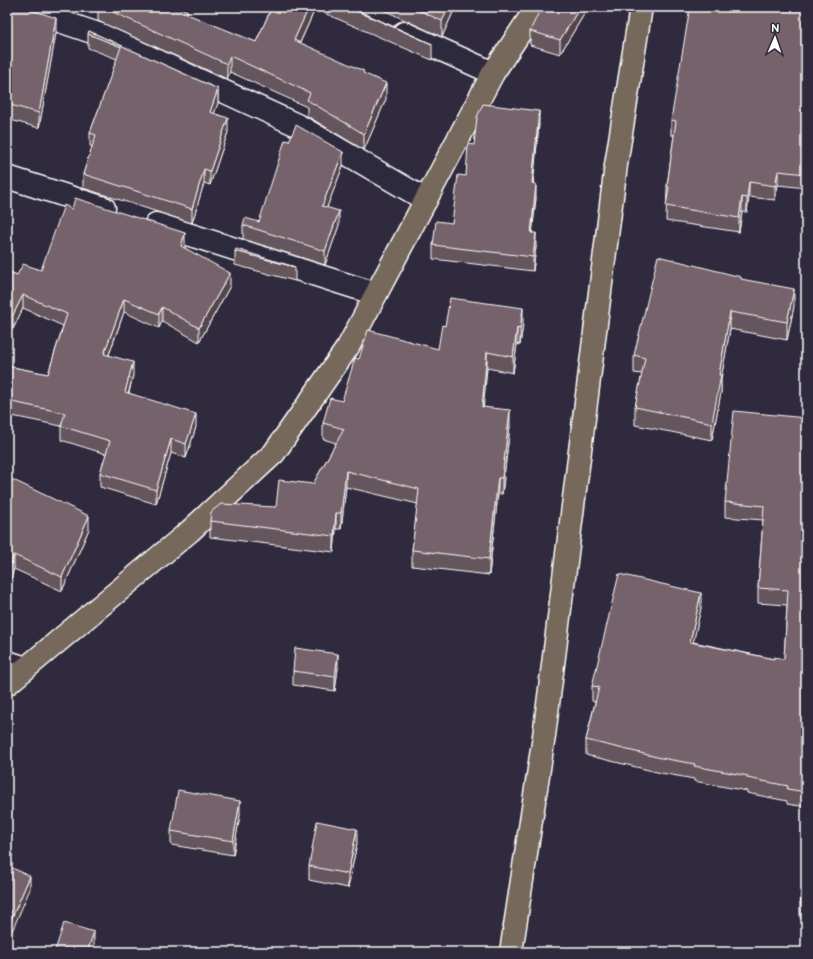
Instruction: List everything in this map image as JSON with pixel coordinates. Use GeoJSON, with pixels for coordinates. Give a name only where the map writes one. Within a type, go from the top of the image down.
{"type":"FeatureCollection","features":[{"type":"Feature","properties":{"kind":"main road"},"geometry":{"type":"LineString","coordinates":[[7,684],[17,665],[190,531],[274,453],[348,347],[493,73],[537,7]]}},
{"type":"Feature","properties":{"kind":"main road"},"geometry":{"type":"LineString","coordinates":[[511,952],[544,736],[616,165],[641,7]]}},
{"type":"Feature","properties":{"kind":"street"},"geometry":{"type":"LineString","coordinates":[[18,7],[102,35],[299,126],[426,200]]}},
{"type":"Feature","properties":{"kind":"street"},"geometry":{"type":"LineString","coordinates":[[388,26],[493,73]]}},
{"type":"Feature","properties":{"kind":"street"},"geometry":{"type":"LineString","coordinates":[[7,177],[376,294]]}},
{"type":"Feature","properties":{"kind":"building"},"geometry":{"type":"Polygon","coordinates":[[[7,7],[23,7],[56,18],[39,113],[7,104],[7,7]]]}},
{"type":"Feature","properties":{"kind":"building"},"geometry":{"type":"Polygon","coordinates":[[[102,7],[178,7],[188,11],[187,14],[256,42],[272,7],[309,7],[294,40],[364,71],[363,73],[386,83],[364,134],[307,100],[310,93],[230,56],[227,64],[102,7]]]}},
{"type":"Feature","properties":{"kind":"building"},"geometry":{"type":"Polygon","coordinates":[[[347,7],[350,7],[432,44],[347,7]]]}},
{"type":"Feature","properties":{"kind":"building"},"geometry":{"type":"Polygon","coordinates":[[[412,7],[449,7],[442,21],[412,7]]]}},
{"type":"Feature","properties":{"kind":"building"},"geometry":{"type":"Polygon","coordinates":[[[543,7],[580,7],[560,40],[530,31],[543,7]]]}},
{"type":"Feature","properties":{"kind":"building"},"geometry":{"type":"Polygon","coordinates":[[[690,7],[806,7],[806,174],[778,171],[775,186],[749,182],[747,198],[742,197],[739,218],[666,206],[669,187],[667,186],[676,121],[671,120],[690,7]]]}},
{"type":"Feature","properties":{"kind":"building"},"geometry":{"type":"Polygon","coordinates":[[[89,31],[218,89],[210,112],[228,118],[210,171],[204,169],[192,209],[83,174],[96,135],[90,133],[121,47],[88,34],[89,31]]]}},
{"type":"Feature","properties":{"kind":"building"},"geometry":{"type":"Polygon","coordinates":[[[483,104],[539,111],[532,183],[536,184],[531,233],[536,233],[533,257],[433,245],[436,221],[452,223],[458,175],[466,176],[468,144],[474,145],[477,117],[483,104]]]}},
{"type":"Feature","properties":{"kind":"building"},"geometry":{"type":"Polygon","coordinates":[[[296,125],[343,152],[322,206],[339,211],[325,251],[243,225],[245,218],[259,222],[285,140],[289,141],[296,125]]]}},
{"type":"Feature","properties":{"kind":"building"},"geometry":{"type":"Polygon","coordinates":[[[75,198],[185,233],[181,246],[230,273],[199,328],[162,307],[159,314],[124,299],[104,354],[133,362],[125,392],[196,414],[186,444],[171,439],[156,490],[100,473],[110,441],[61,426],[65,413],[7,401],[7,366],[48,374],[67,314],[23,295],[13,315],[7,313],[7,271],[17,275],[23,264],[41,270],[64,205],[72,209],[75,198]]]}},
{"type":"Feature","properties":{"kind":"building"},"geometry":{"type":"Polygon","coordinates":[[[236,249],[295,267],[235,251],[236,249]]]}},
{"type":"Feature","properties":{"kind":"building"},"geometry":{"type":"Polygon","coordinates":[[[658,256],[741,277],[741,279],[794,289],[787,322],[730,312],[719,375],[721,375],[712,423],[635,407],[645,358],[634,355],[658,256]]]}},
{"type":"Feature","properties":{"kind":"building"},"geometry":{"type":"Polygon","coordinates":[[[450,298],[523,308],[520,329],[517,328],[513,357],[487,352],[482,407],[510,410],[502,478],[498,478],[489,559],[412,550],[419,489],[346,471],[341,513],[336,513],[334,536],[210,521],[211,512],[221,504],[276,507],[279,480],[313,484],[344,429],[323,423],[330,398],[342,401],[355,358],[359,359],[368,330],[438,349],[442,325],[445,326],[450,298]]]}},
{"type":"Feature","properties":{"kind":"building"},"geometry":{"type":"Polygon","coordinates":[[[734,411],[806,418],[806,792],[787,789],[788,786],[747,778],[748,776],[694,766],[695,764],[661,758],[586,740],[599,687],[592,686],[619,574],[701,593],[690,642],[774,659],[774,657],[784,659],[788,590],[758,588],[764,506],[725,502],[734,411]]]}},
{"type":"Feature","properties":{"kind":"building"},"geometry":{"type":"Polygon","coordinates":[[[7,477],[89,516],[62,577],[14,555],[7,576],[7,529],[12,519],[7,517],[7,477]]]}},
{"type":"Feature","properties":{"kind":"building"},"geometry":{"type":"Polygon","coordinates":[[[295,648],[338,654],[335,677],[293,671],[295,648]]]}},
{"type":"Feature","properties":{"kind":"building"},"geometry":{"type":"Polygon","coordinates":[[[178,790],[240,801],[233,841],[171,831],[178,790]]]}},
{"type":"Feature","properties":{"kind":"building"},"geometry":{"type":"Polygon","coordinates":[[[317,821],[357,829],[348,874],[309,866],[317,821]]]}},
{"type":"Feature","properties":{"kind":"building"},"geometry":{"type":"Polygon","coordinates":[[[10,867],[30,876],[7,929],[7,874],[10,867]]]}},
{"type":"Feature","properties":{"kind":"building"},"geometry":{"type":"Polygon","coordinates":[[[806,871],[806,906],[800,904],[806,871]]]}},
{"type":"Feature","properties":{"kind":"building"},"geometry":{"type":"Polygon","coordinates":[[[64,923],[94,932],[87,952],[55,951],[64,923]]]}},
{"type":"Feature","properties":{"kind":"building"},"geometry":{"type":"Polygon","coordinates":[[[147,949],[161,952],[147,952],[147,949]]]}}]}
